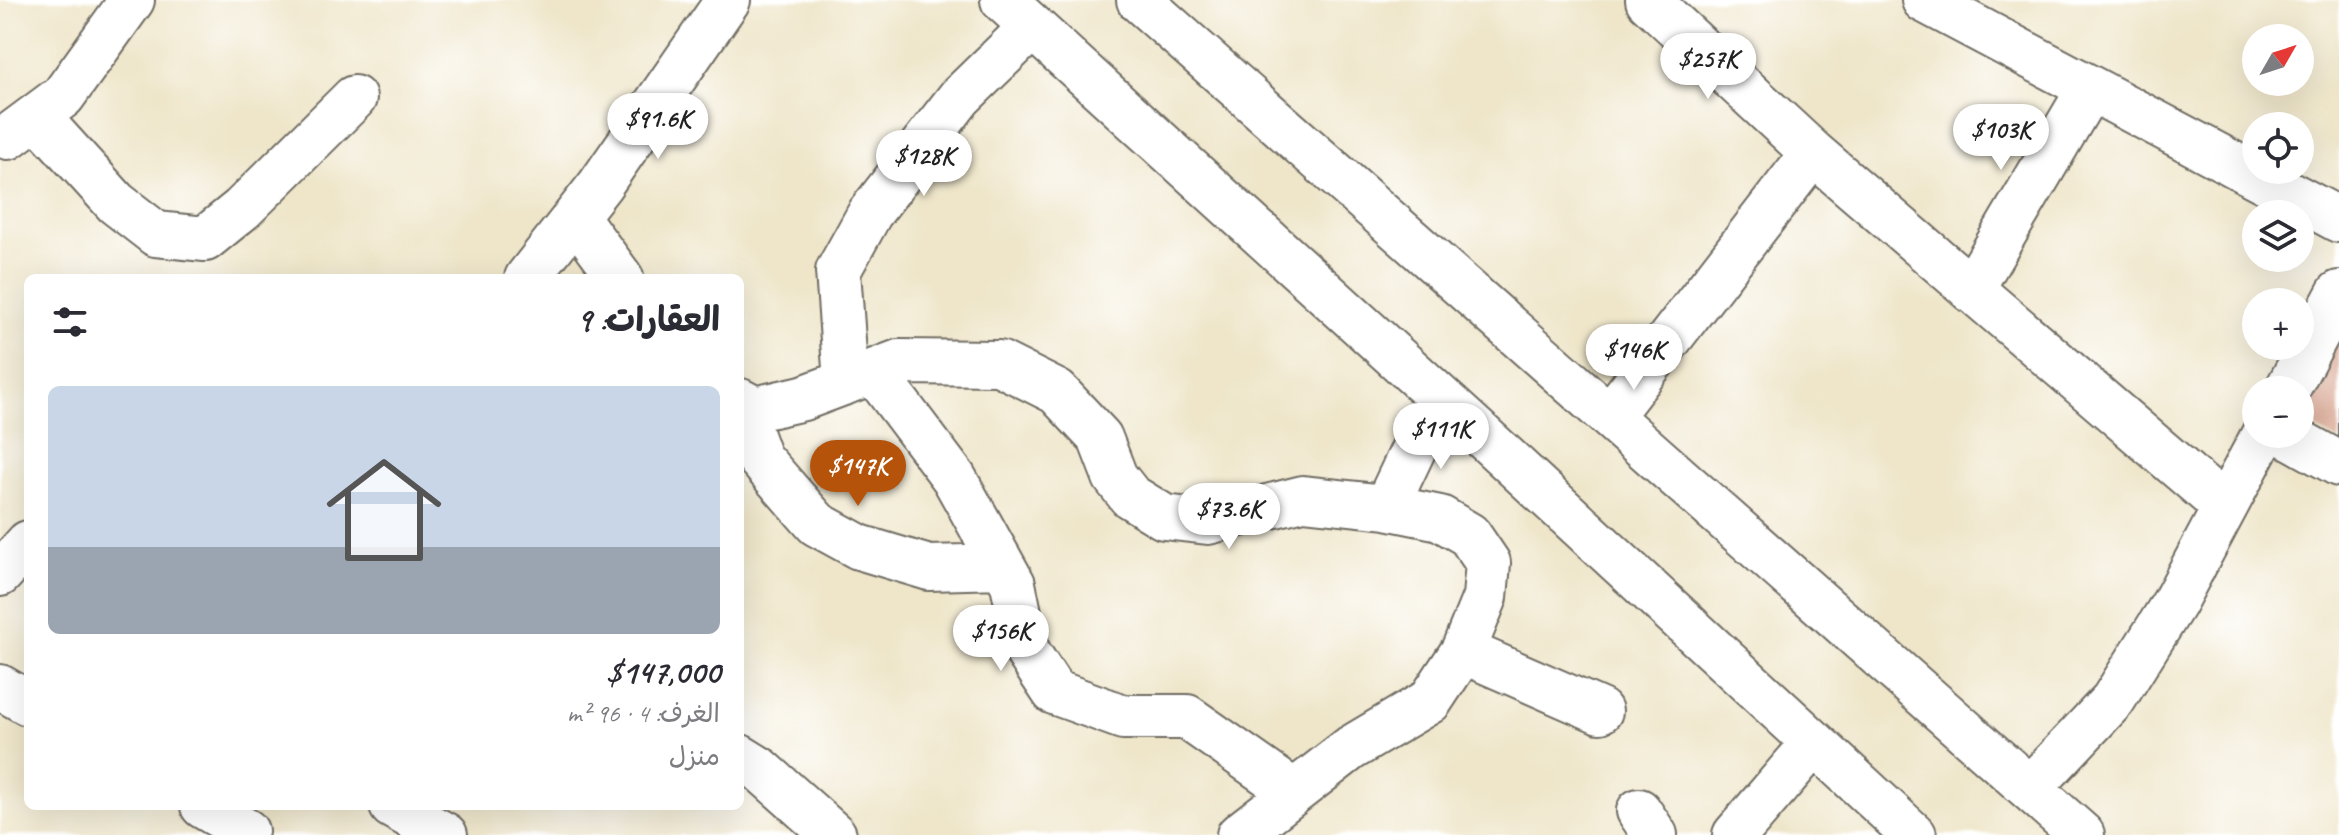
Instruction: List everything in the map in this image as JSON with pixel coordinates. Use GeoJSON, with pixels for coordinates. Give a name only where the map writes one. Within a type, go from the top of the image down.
{"type":"FeatureCollection","features":[{"type":"Feature","properties":{"kind":"street"},"geometry":{"type":"LineString","coordinates":[[132,0],[63,96],[11,135],[116,203],[156,234],[205,239],[242,209],[354,98]]}},
{"type":"Feature","properties":{"kind":"street"},"geometry":{"type":"LineString","coordinates":[[530,274],[576,217],[728,0]]}},
{"type":"Feature","properties":{"kind":"street"},"geometry":{"type":"LineString","coordinates":[[1648,0],[1695,17],[1813,153],[2225,507]]}},
{"type":"Feature","properties":{"kind":"street"},"geometry":{"type":"LineString","coordinates":[[1947,6],[2090,88],[2339,220]]}},
{"type":"Feature","properties":{"kind":"street"},"geometry":{"type":"LineString","coordinates":[[1161,8],[1610,416],[2082,835]]}},
{"type":"Feature","properties":{"kind":"street"},"geometry":{"type":"LineString","coordinates":[[1294,792],[1187,717],[1123,717],[1054,692],[1027,651],[1013,584],[954,478],[860,377],[838,271],[870,213],[960,97],[1018,13],[1450,406],[1914,835]]}},
{"type":"Feature","properties":{"kind":"street"},"geometry":{"type":"LineString","coordinates":[[1971,290],[2090,88]]}},
{"type":"Feature","properties":{"kind":"street"},"geometry":{"type":"LineString","coordinates":[[1610,416],[1813,153]]}},
{"type":"Feature","properties":{"kind":"street"},"geometry":{"type":"LineString","coordinates":[[576,217],[618,274]]}},
{"type":"Feature","properties":{"kind":"street"},"geometry":{"type":"LineString","coordinates":[[2295,376],[2339,293]]}},
{"type":"Feature","properties":{"kind":"street"},"geometry":{"type":"LineString","coordinates":[[744,405],[755,409],[803,398],[899,362],[999,363],[1057,392],[1100,438],[1115,477],[1130,496],[1164,517],[1208,522],[1303,498],[1386,507],[1440,518],[1469,535],[1488,563],[1485,597],[1463,651],[1430,701],[1351,748],[1239,835]]}},
{"type":"Feature","properties":{"kind":"street"},"geometry":{"type":"LineString","coordinates":[[1386,507],[1415,446],[1450,406]]}},
{"type":"Feature","properties":{"kind":"street"},"geometry":{"type":"LineString","coordinates":[[744,415],[759,458],[817,524],[859,547],[929,568],[1003,566]]}},
{"type":"Feature","properties":{"kind":"street"},"geometry":{"type":"LineString","coordinates":[[2030,788],[2113,700],[2174,603],[2257,448]]}},
{"type":"Feature","properties":{"kind":"street"},"geometry":{"type":"LineString","coordinates":[[2310,448],[2339,464]]}},
{"type":"Feature","properties":{"kind":"street"},"geometry":{"type":"LineString","coordinates":[[0,574],[24,547]]}},
{"type":"Feature","properties":{"kind":"street"},"geometry":{"type":"LineString","coordinates":[[1463,651],[1600,711]]}},
{"type":"Feature","properties":{"kind":"street"},"geometry":{"type":"LineString","coordinates":[[0,687],[24,701]]}},
{"type":"Feature","properties":{"kind":"street"},"geometry":{"type":"LineString","coordinates":[[1735,835],[1814,743]]}},
{"type":"Feature","properties":{"kind":"street"},"geometry":{"type":"LineString","coordinates":[[744,759],[761,770],[834,835]]}},
{"type":"Feature","properties":{"kind":"street"},"geometry":{"type":"LineString","coordinates":[[213,810],[249,824]]}},
{"type":"Feature","properties":{"kind":"street"},"geometry":{"type":"LineString","coordinates":[[399,810],[445,835]]}},
{"type":"Feature","properties":{"kind":"building"},"geometry":{"type":"Polygon","coordinates":[[[2339,307],[2339,441],[2314,428],[2314,376],[2307,376],[2339,307]]]}}]}
